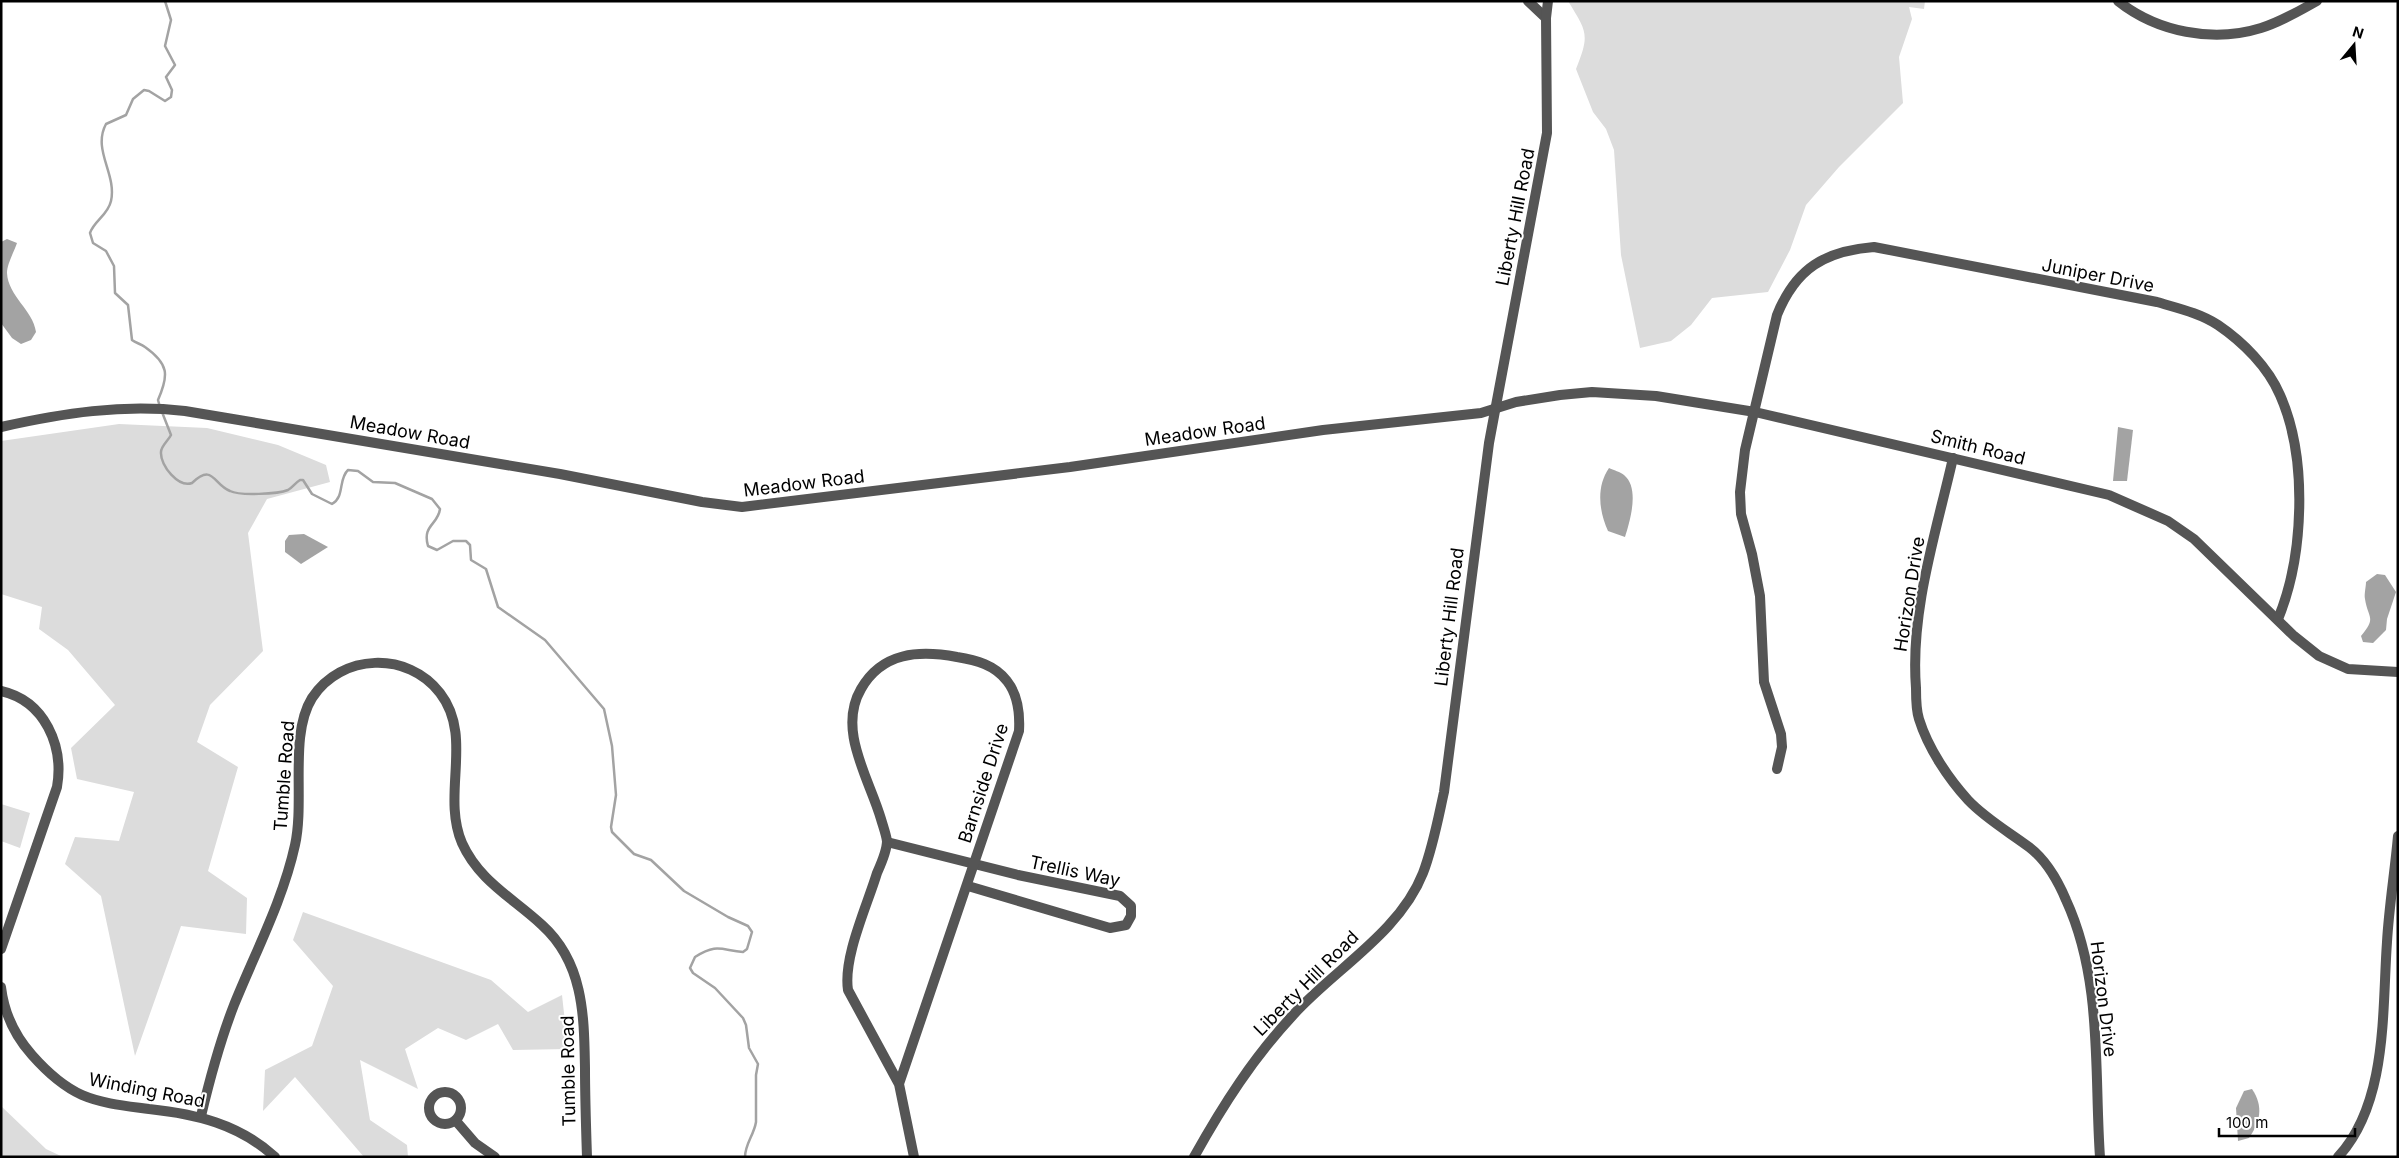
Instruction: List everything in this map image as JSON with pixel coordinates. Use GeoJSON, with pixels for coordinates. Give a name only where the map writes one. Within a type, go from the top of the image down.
{"type":"FeatureCollection","features":[{"type":"Feature","properties":{"kind":"street"},"geometry":{"type":"LineString","coordinates":[[1528,1],[1546,18]]}},
{"type":"Feature","properties":{"kind":"street","name":"Liberty Hill Road"},"geometry":{"type":"LineString","coordinates":[[1194,1157],[1223,1106],[1259,1053],[1295,1013],[1366,949],[1402,910],[1423,874],[1435,836],[1444,792],[1475,540],[1496,410],[1547,133],[1546,18],[1548,1]]}},
{"type":"Feature","properties":{"kind":"street"},"geometry":{"type":"LineString","coordinates":[[2118,1],[2137,14],[2168,27],[2198,34],[2229,34],[2261,28],[2292,16],[2317,1]]}},
{"type":"Feature","properties":{"kind":"street","name":"Juniper Drive"},"geometry":{"type":"LineString","coordinates":[[1777,770],[1782,747],[1780,734],[1764,682],[1760,596],[1752,554],[1741,514],[1742,471],[1777,315],[1785,295],[1798,278],[1814,264],[1833,254],[1853,249],[1874,247],[2157,302],[2188,311],[2216,324],[2242,343],[2263,367],[2280,394],[2291,424],[2300,519],[2291,581],[2278,619]]}},
{"type":"Feature","properties":{"kind":"street","name":"Smith Road"},"geometry":{"type":"LineString","coordinates":[[1496,410],[1516,402],[1592,392],[1656,396],[1755,412],[2109,495],[2168,521],[2194,539],[2310,650],[2328,662],[2348,668],[2398,672]]}},
{"type":"Feature","properties":{"kind":"street","name":"Meadow Road"},"geometry":{"type":"LineString","coordinates":[[1,427],[56,415],[122,408],[164,408],[560,474],[702,502],[742,507],[1061,468],[1323,430],[1481,414],[1496,410]]}},
{"type":"Feature","properties":{"kind":"street","name":"Horizon Drive"},"geometry":{"type":"LineString","coordinates":[[1953,458],[1927,574],[1917,633],[1914,667],[1919,718],[1950,779],[1969,801],[2005,831],[2030,848],[2050,870],[2075,921],[2089,981],[2095,1042],[2100,1157]]}},
{"type":"Feature","properties":{"kind":"street","name":"Barnside Drive"},"geometry":{"type":"LineString","coordinates":[[887,842],[854,741],[852,720],[856,699],[872,673],[889,660],[899,656],[930,653],[972,660],[992,667],[1007,681],[1017,700],[1020,721],[1017,742],[899,1084]]}},
{"type":"Feature","properties":{"kind":"street","name":"Tumble Road"},"geometry":{"type":"LineString","coordinates":[[201,1116],[225,1029],[291,861],[300,815],[300,732],[307,708],[321,687],[342,671],[361,664],[381,662],[394,664],[419,674],[430,681],[447,702],[456,727],[454,802],[457,828],[464,846],[485,878],[549,932],[562,949],[572,967],[584,1013],[587,1157]]}},
{"type":"Feature","properties":{"kind":"street"},"geometry":{"type":"LineString","coordinates":[[1,691],[29,704],[43,718],[55,741],[60,767],[57,787],[1,949]]}},
{"type":"Feature","properties":{"kind":"street"},"geometry":{"type":"LineString","coordinates":[[2343,1155],[2355,1136],[2374,1086],[2398,836]]}},
{"type":"Feature","properties":{"kind":"street"},"geometry":{"type":"LineString","coordinates":[[887,842],[850,957],[846,979],[852,1000],[899,1084],[914,1157]]}},
{"type":"Feature","properties":{"kind":"street","name":"Trellis Way"},"geometry":{"type":"LineString","coordinates":[[887,842],[1027,877],[1120,896],[1131,906],[1131,916],[1126,925],[1110,928],[968,886]]}},
{"type":"Feature","properties":{"kind":"street","name":"Winding Road"},"geometry":{"type":"LineString","coordinates":[[1,987],[6,1010],[21,1041],[40,1065],[68,1088],[100,1101],[201,1116],[234,1129],[275,1157]]}},
{"type":"Feature","properties":{"kind":"street"},"geometry":{"type":"LineString","coordinates":[[456,1120],[475,1143],[495,1157]]}},
{"type":"Feature","properties":{"kind":"shaded area"},"geometry":{"type":"Polygon","coordinates":[[[1568,1],[1925,1],[1924,9],[1909,7],[1912,19],[1899,57],[1903,103],[1839,167],[1806,205],[1790,250],[1768,292],[1712,298],[1691,325],[1671,341],[1640,348],[1621,255],[1614,150],[1606,129],[1593,112],[1576,69],[1585,40],[1583,27],[1568,1]]]}},
{"type":"Feature","properties":{"kind":"shaded area"},"geometry":{"type":"Polygon","coordinates":[[[7,239],[17,243],[8,266],[8,281],[34,324],[36,332],[31,340],[21,344],[12,338],[1,323],[1,242],[7,239]]]}},
{"type":"Feature","properties":{"kind":"shaded area"},"geometry":{"type":"Polygon","coordinates":[[[119,424],[207,428],[278,445],[326,465],[330,482],[267,499],[248,533],[263,651],[210,705],[197,742],[238,767],[208,871],[247,898],[246,934],[181,926],[135,1056],[101,896],[65,864],[75,837],[119,841],[134,792],[77,779],[71,748],[115,705],[68,650],[39,629],[42,607],[1,594],[1,441],[119,424]]]}},
{"type":"Feature","properties":{"kind":"shaded area"},"geometry":{"type":"Polygon","coordinates":[[[2118,427],[2133,430],[2127,481],[2113,481],[2118,427]]]}},
{"type":"Feature","properties":{"kind":"shaded area"},"geometry":{"type":"Polygon","coordinates":[[[1609,468],[1624,475],[1632,488],[1632,505],[1625,537],[1608,531],[1601,507],[1602,483],[1609,468]]]}},
{"type":"Feature","properties":{"kind":"shaded area"},"geometry":{"type":"Polygon","coordinates":[[[304,534],[328,547],[301,564],[285,552],[285,541],[289,535],[304,534]]]}},
{"type":"Feature","properties":{"kind":"shaded area"},"geometry":{"type":"Polygon","coordinates":[[[2377,574],[2385,575],[2396,592],[2387,619],[2386,630],[2373,643],[2363,642],[2361,636],[2370,621],[2365,597],[2366,582],[2377,574]]]}},
{"type":"Feature","properties":{"kind":"shaded area"},"geometry":{"type":"Polygon","coordinates":[[[1,804],[30,813],[20,848],[1,841],[1,804]]]}},
{"type":"Feature","properties":{"kind":"shaded area"},"geometry":{"type":"Polygon","coordinates":[[[303,912],[491,980],[528,1012],[562,995],[568,1049],[513,1050],[498,1024],[466,1040],[438,1028],[405,1049],[418,1089],[360,1060],[370,1120],[407,1145],[408,1157],[364,1157],[295,1077],[263,1111],[265,1070],[312,1046],[333,986],[293,940],[303,912]]]}},
{"type":"Feature","properties":{"kind":"shaded area"},"geometry":{"type":"Polygon","coordinates":[[[2252,1089],[2258,1102],[2258,1120],[2249,1138],[2238,1141],[2236,1108],[2244,1091],[2252,1089]]]}},
{"type":"Feature","properties":{"kind":"shaded area"},"geometry":{"type":"Polygon","coordinates":[[[1,1106],[46,1149],[63,1157],[1,1157],[1,1106]]]}},
{"type":"Feature","properties":{"kind":"waterway"},"geometry":{"type":"LineString","coordinates":[[160,407],[158,400],[165,377],[163,365],[153,353],[132,340],[128,305],[115,293],[114,266],[106,251],[93,243],[90,233],[107,210],[111,201],[111,181],[102,143],[102,134],[106,124],[126,115],[133,99],[144,90],[165,101],[171,97],[172,90],[166,77],[175,65],[165,46],[171,20],[165,1]]}},
{"type":"Feature","properties":{"kind":"waterway"},"geometry":{"type":"LineString","coordinates":[[162,412],[171,435],[162,448],[162,458],[171,475],[187,484],[192,483],[199,477],[209,475],[224,488],[235,493],[259,494],[288,490],[300,480],[303,480],[312,494],[332,504],[339,497],[343,478],[348,470],[358,471],[373,482],[395,483],[432,499],[440,509],[427,534],[428,546],[437,550],[453,541],[466,541],[470,545],[471,560],[486,569],[498,607],[545,640],[604,709],[612,746],[616,795],[611,827],[612,832],[634,854],[651,860],[684,891],[728,917],[748,926],[752,932],[747,949],[743,952],[719,948],[709,950],[695,957],[690,968],[693,973],[715,988],[743,1018],[746,1025],[749,1048],[758,1064],[756,1075],[756,1122],[746,1148],[745,1157]]}}]}
